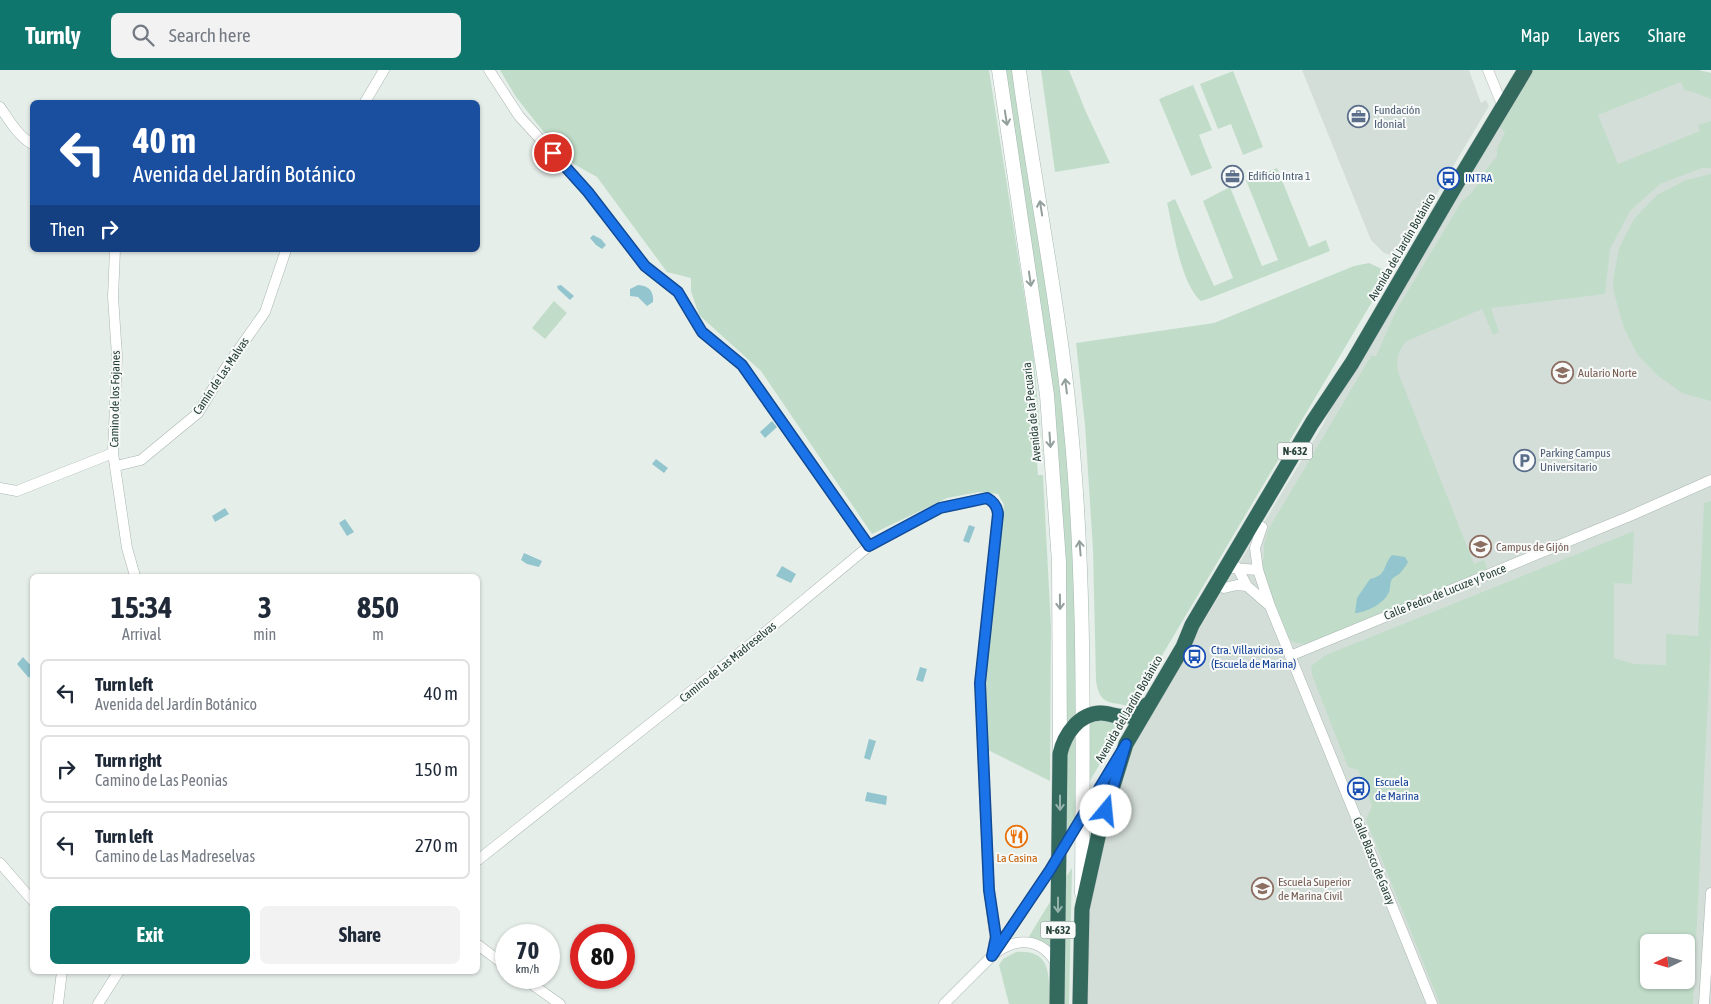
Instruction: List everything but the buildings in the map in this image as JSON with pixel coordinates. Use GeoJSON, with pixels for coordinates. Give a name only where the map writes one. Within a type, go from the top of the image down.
{"type":"FeatureCollection","features":[{"type":"Feature","properties":{"kind":"highway","name":"Avenida del Jardín Botánico"},"geometry":{"type":"LineString","coordinates":[[1183,648],[1199,629],[1224,588],[1242,542],[1312,423],[1352,363],[1458,180],[1525,70]]}},
{"type":"Feature","properties":{"kind":"highway","name":"Avenida del Jardín Botánico"},"geometry":{"type":"LineString","coordinates":[[1126,744],[1183,648],[1192,625],[1262,527],[1323,425],[1352,363]]}},
{"type":"Feature","properties":{"kind":"highway","name":"Avenida de la Pecuaria"},"geometry":{"type":"LineString","coordinates":[[1058,856],[1060,754],[1062,744],[1070,730],[1082,720],[1101,713],[1115,717],[1132,715],[1151,702]]}},
{"type":"Feature","properties":{"kind":"highway","name":"N-632"},"geometry":{"type":"LineString","coordinates":[[1080,1004],[1082,909],[1100,828],[1126,744]]}},
{"type":"Feature","properties":{"kind":"highway","name":"N-632"},"geometry":{"type":"LineString","coordinates":[[1056,1004],[1058,856]]}},
{"type":"Feature","properties":{"kind":"street"},"geometry":{"type":"LineString","coordinates":[[366,100],[384,70]]}},
{"type":"Feature","properties":{"kind":"street"},"geometry":{"type":"LineString","coordinates":[[488,70],[519,116],[588,192],[645,266],[678,292],[702,332],[742,365],[869,546]]}},
{"type":"Feature","properties":{"kind":"street","name":"Avenida de la Pecuaria"},"geometry":{"type":"LineString","coordinates":[[999,70],[1047,395],[1059,562],[1060,754]]}},
{"type":"Feature","properties":{"kind":"street"},"geometry":{"type":"LineString","coordinates":[[1019,70],[1067,391],[1080,558],[1083,684],[1082,909]]}},
{"type":"Feature","properties":{"kind":"street"},"geometry":{"type":"LineString","coordinates":[[1488,70],[1503,107]]}},
{"type":"Feature","properties":{"kind":"street"},"geometry":{"type":"LineString","coordinates":[[0,107],[17,131],[30,142]]}},
{"type":"Feature","properties":{"kind":"street","name":"Camino de los Fojanes"},"geometry":{"type":"LineString","coordinates":[[115,252],[113,297],[117,356],[113,453],[127,548],[134,574]]}},
{"type":"Feature","properties":{"kind":"street","name":"Camín de Las Malvas"},"geometry":{"type":"LineString","coordinates":[[116,466],[141,460],[198,413],[265,312],[285,252]]}},
{"type":"Feature","properties":{"kind":"street"},"geometry":{"type":"LineString","coordinates":[[0,488],[18,491],[113,453]]}},
{"type":"Feature","properties":{"kind":"street","name":"Calle Pedro de Lucuze y Ponce"},"geometry":{"type":"LineString","coordinates":[[1290,656],[1711,480]]}},
{"type":"Feature","properties":{"kind":"street","name":"Camino de Las Madreselvas"},"geometry":{"type":"LineString","coordinates":[[480,858],[750,645],[869,546],[940,508],[987,498],[994,502],[998,514],[980,683],[989,890],[996,937],[992,956]]}},
{"type":"Feature","properties":{"kind":"street","name":"Calle Blasco de Garay"},"geometry":{"type":"LineString","coordinates":[[1262,527],[1255,548],[1258,570],[1270,606],[1432,1004]]}},
{"type":"Feature","properties":{"kind":"street"},"geometry":{"type":"LineString","coordinates":[[1230,570],[1258,570]]}},
{"type":"Feature","properties":{"kind":"street","name":"Calle Blasco de Garay"},"geometry":{"type":"LineString","coordinates":[[1230,570],[1270,606]]}},
{"type":"Feature","properties":{"kind":"street"},"geometry":{"type":"LineString","coordinates":[[1224,588],[1247,586]]}},
{"type":"Feature","properties":{"kind":"street"},"geometry":{"type":"LineString","coordinates":[[1083,684],[1092,704],[1101,713]]}},
{"type":"Feature","properties":{"kind":"street","name":"Avenida del Jardín Botánico"},"geometry":{"type":"LineString","coordinates":[[944,1004],[992,956],[1058,856],[1126,744]]}},
{"type":"Feature","properties":{"kind":"street"},"geometry":{"type":"LineString","coordinates":[[0,863],[30,898]]}},
{"type":"Feature","properties":{"kind":"street"},"geometry":{"type":"LineString","coordinates":[[1704,1004],[1711,893]]}},
{"type":"Feature","properties":{"kind":"street"},"geometry":{"type":"LineString","coordinates":[[992,956],[1007,945],[1023,941],[1040,946],[1051,953],[1057,966]]}},
{"type":"Feature","properties":{"kind":"street"},"geometry":{"type":"LineString","coordinates":[[480,947],[495,958]]}},
{"type":"Feature","properties":{"kind":"street"},"geometry":{"type":"LineString","coordinates":[[58,1004],[62,974]]}},
{"type":"Feature","properties":{"kind":"street"},"geometry":{"type":"LineString","coordinates":[[98,1004],[117,974]]}},
{"type":"Feature","properties":{"kind":"street"},"geometry":{"type":"LineString","coordinates":[[539,989],[560,1004]]}},
{"type":"Feature","properties":{"kind":"shaded area"},"geometry":{"type":"Polygon","coordinates":[[[1302,70],[1469,70],[1481,103],[1486,100],[1489,106],[1401,254],[1393,256],[1384,253],[1371,240],[1302,70]]]}},
{"type":"Feature","properties":{"kind":"shaded area","name":"Campus de Gijón"},"geometry":{"type":"Polygon","coordinates":[[[1698,70],[1711,73],[1711,1004],[1080,1004],[1082,909],[1126,744],[1183,647],[1199,629],[1323,425],[1352,363],[1494,121],[1698,70]]]}},
{"type":"Feature","properties":{"kind":"green space"},"geometry":{"type":"Polygon","coordinates":[[[500,70],[989,70],[1033,351],[1043,461],[1037,462],[1038,475],[1043,475],[1051,627],[1050,781],[986,749],[983,690],[986,648],[1004,505],[998,494],[979,492],[947,498],[872,534],[761,371],[699,315],[691,291],[691,278],[667,272],[597,177],[572,163],[542,130],[516,97],[500,70]]]}},
{"type":"Feature","properties":{"kind":"green space"},"geometry":{"type":"Polygon","coordinates":[[[999,70],[1019,70],[1067,391],[1082,818],[1058,856],[1060,754],[1047,395],[999,70]]]}},
{"type":"Feature","properties":{"kind":"green space"},"geometry":{"type":"Polygon","coordinates":[[[1041,70],[1069,70],[1110,163],[1055,172],[1041,70]]]}},
{"type":"Feature","properties":{"kind":"green space"},"geometry":{"type":"Polygon","coordinates":[[[1525,70],[1698,70],[1711,73],[1711,99],[1684,90],[1681,82],[1598,115],[1618,164],[1700,131],[1698,125],[1711,121],[1711,168],[1702,168],[1660,184],[1630,211],[1610,249],[1605,294],[1491,308],[1499,332],[1493,335],[1482,309],[1407,341],[1404,344],[1398,355],[1398,372],[1474,564],[1484,560],[1489,574],[1313,646],[1293,642],[1280,632],[1258,570],[1264,557],[1264,545],[1268,530],[1371,356],[1376,356],[1397,309],[1462,201],[1473,191],[1497,157],[1497,148],[1505,132],[1494,121],[1525,70]]]}},
{"type":"Feature","properties":{"kind":"green space"},"geometry":{"type":"Polygon","coordinates":[[[1233,71],[1263,147],[1243,155],[1231,124],[1218,129],[1200,84],[1233,71]]]}},
{"type":"Feature","properties":{"kind":"green space"},"geometry":{"type":"Polygon","coordinates":[[[1193,85],[1212,130],[1199,135],[1212,168],[1191,176],[1159,99],[1193,85]]]}},
{"type":"Feature","properties":{"kind":"green space"},"geometry":{"type":"Polygon","coordinates":[[[1277,168],[1309,247],[1326,240],[1330,251],[1201,301],[1194,293],[1183,270],[1167,203],[1175,199],[1214,286],[1233,278],[1203,201],[1230,187],[1262,266],[1278,260],[1246,180],[1277,168]]]}},
{"type":"Feature","properties":{"kind":"green space"},"geometry":{"type":"Polygon","coordinates":[[[1711,174],[1711,401],[1682,393],[1657,375],[1637,354],[1624,328],[1614,293],[1613,281],[1619,248],[1634,219],[1657,195],[1686,180],[1711,174]]]}},
{"type":"Feature","properties":{"kind":"green space"},"geometry":{"type":"Polygon","coordinates":[[[1369,263],[1382,269],[1386,275],[1385,280],[1132,706],[1105,700],[1100,695],[1096,681],[1093,550],[1085,425],[1076,343],[1214,323],[1354,266],[1369,263]]]}},
{"type":"Feature","properties":{"kind":"green space"},"geometry":{"type":"Polygon","coordinates":[[[554,301],[567,313],[545,339],[532,328],[554,301]]]}},
{"type":"Feature","properties":{"kind":"green space"},"geometry":{"type":"Polygon","coordinates":[[[1711,501],[1711,637],[1695,963],[1695,934],[1640,934],[1640,989],[1694,989],[1693,1004],[1440,1004],[1366,820],[1372,806],[1358,770],[1348,767],[1312,675],[1311,666],[1326,655],[1634,531],[1632,584],[1614,583],[1614,658],[1634,664],[1666,665],[1666,634],[1698,636],[1704,503],[1711,501]]]}},
{"type":"Feature","properties":{"kind":"green space"},"geometry":{"type":"Polygon","coordinates":[[[1087,721],[1119,722],[1120,730],[1088,784],[1087,721]]]}},
{"type":"Feature","properties":{"kind":"green space"},"geometry":{"type":"Polygon","coordinates":[[[1072,868],[1069,1004],[1063,1004],[1066,877],[1072,868]]]}},
{"type":"Feature","properties":{"kind":"green space"},"geometry":{"type":"Polygon","coordinates":[[[1053,897],[1051,949],[1028,938],[1053,897]]]}},
{"type":"Feature","properties":{"kind":"green space"},"geometry":{"type":"Polygon","coordinates":[[[1016,952],[1028,952],[1037,955],[1043,960],[1048,975],[1049,1004],[1009,1004],[999,965],[1003,959],[1016,952]]]}},
{"type":"Feature","properties":{"kind":"water"},"geometry":{"type":"Polygon","coordinates":[[[593,235],[601,239],[606,245],[602,249],[590,238],[593,235]]]}},
{"type":"Feature","properties":{"kind":"water"},"geometry":{"type":"Polygon","coordinates":[[[561,285],[574,296],[570,300],[558,289],[557,286],[561,285]]]}},
{"type":"Feature","properties":{"kind":"water"},"geometry":{"type":"Polygon","coordinates":[[[638,285],[648,288],[652,292],[653,302],[647,306],[638,297],[630,296],[630,289],[638,285]]]}},
{"type":"Feature","properties":{"kind":"water"},"geometry":{"type":"Polygon","coordinates":[[[772,421],[777,427],[765,438],[760,432],[772,421]]]}},
{"type":"Feature","properties":{"kind":"water"},"geometry":{"type":"Polygon","coordinates":[[[656,459],[668,468],[664,473],[652,464],[656,459]]]}},
{"type":"Feature","properties":{"kind":"water"},"geometry":{"type":"Polygon","coordinates":[[[225,508],[229,514],[215,522],[212,516],[225,508]]]}},
{"type":"Feature","properties":{"kind":"water"},"geometry":{"type":"Polygon","coordinates":[[[345,519],[354,532],[347,536],[339,523],[345,519]]]}},
{"type":"Feature","properties":{"kind":"water"},"geometry":{"type":"Polygon","coordinates":[[[969,525],[975,527],[969,543],[963,541],[969,525]]]}},
{"type":"Feature","properties":{"kind":"water"},"geometry":{"type":"Polygon","coordinates":[[[524,553],[542,561],[539,567],[527,564],[521,560],[524,553]]]}},
{"type":"Feature","properties":{"kind":"water"},"geometry":{"type":"Polygon","coordinates":[[[1392,555],[1405,557],[1408,562],[1400,573],[1392,579],[1386,598],[1373,607],[1355,613],[1357,598],[1370,579],[1382,573],[1392,555]]]}},
{"type":"Feature","properties":{"kind":"water"},"geometry":{"type":"Polygon","coordinates":[[[782,566],[796,574],[791,583],[776,576],[782,566]]]}},
{"type":"Feature","properties":{"kind":"water"},"geometry":{"type":"Polygon","coordinates":[[[23,657],[30,665],[30,678],[28,677],[17,664],[23,657]]]}},
{"type":"Feature","properties":{"kind":"water"},"geometry":{"type":"Polygon","coordinates":[[[920,667],[927,669],[923,682],[916,680],[920,667]]]}},
{"type":"Feature","properties":{"kind":"water"},"geometry":{"type":"Polygon","coordinates":[[[869,739],[876,741],[870,760],[864,758],[869,739]]]}},
{"type":"Feature","properties":{"kind":"water"},"geometry":{"type":"Polygon","coordinates":[[[867,792],[887,796],[886,805],[865,801],[867,792]]]}},
{"type":"Feature","properties":{"kind":"place","name":"Fundación Idonial"},"geometry":{"type":"Point","coordinates":[1358,117]}},
{"type":"Feature","properties":{"kind":"place","name":"Edificio Intra 1"},"geometry":{"type":"Point","coordinates":[1232,176]}},
{"type":"Feature","properties":{"kind":"place","name":"INTRA"},"geometry":{"type":"Point","coordinates":[1449,178]}},
{"type":"Feature","properties":{"kind":"place","name":"Aulario Norte"},"geometry":{"type":"Point","coordinates":[1562,373]}},
{"type":"Feature","properties":{"kind":"place","name":"Parking Campus Universitario"},"geometry":{"type":"Point","coordinates":[1524,460]}},
{"type":"Feature","properties":{"kind":"place","name":"Campus de Gijón"},"geometry":{"type":"Point","coordinates":[1480,547]}},
{"type":"Feature","properties":{"kind":"place","name":"Ctra. Villaviciosa (Escuela de Marina)"},"geometry":{"type":"Point","coordinates":[1195,657]}},
{"type":"Feature","properties":{"kind":"place","name":"Escuela de Marina"},"geometry":{"type":"Point","coordinates":[1359,789]}},
{"type":"Feature","properties":{"kind":"place","name":"La Casina"},"geometry":{"type":"Point","coordinates":[1017,837]}},
{"type":"Feature","properties":{"kind":"place","name":"Escuela Superior de Marina Civil"},"geometry":{"type":"Point","coordinates":[1262,889]}},
{"type":"Feature","properties":{"kind":"route"},"geometry":{"type":"LineString","coordinates":[[553,153],[588,192],[645,266],[678,292],[702,332],[742,365],[869,546],[940,508],[981,498],[987,498],[994,502],[998,514],[983,640],[980,683],[989,890],[996,937],[992,956],[1050,870],[1126,744],[1106,811]]}}]}
